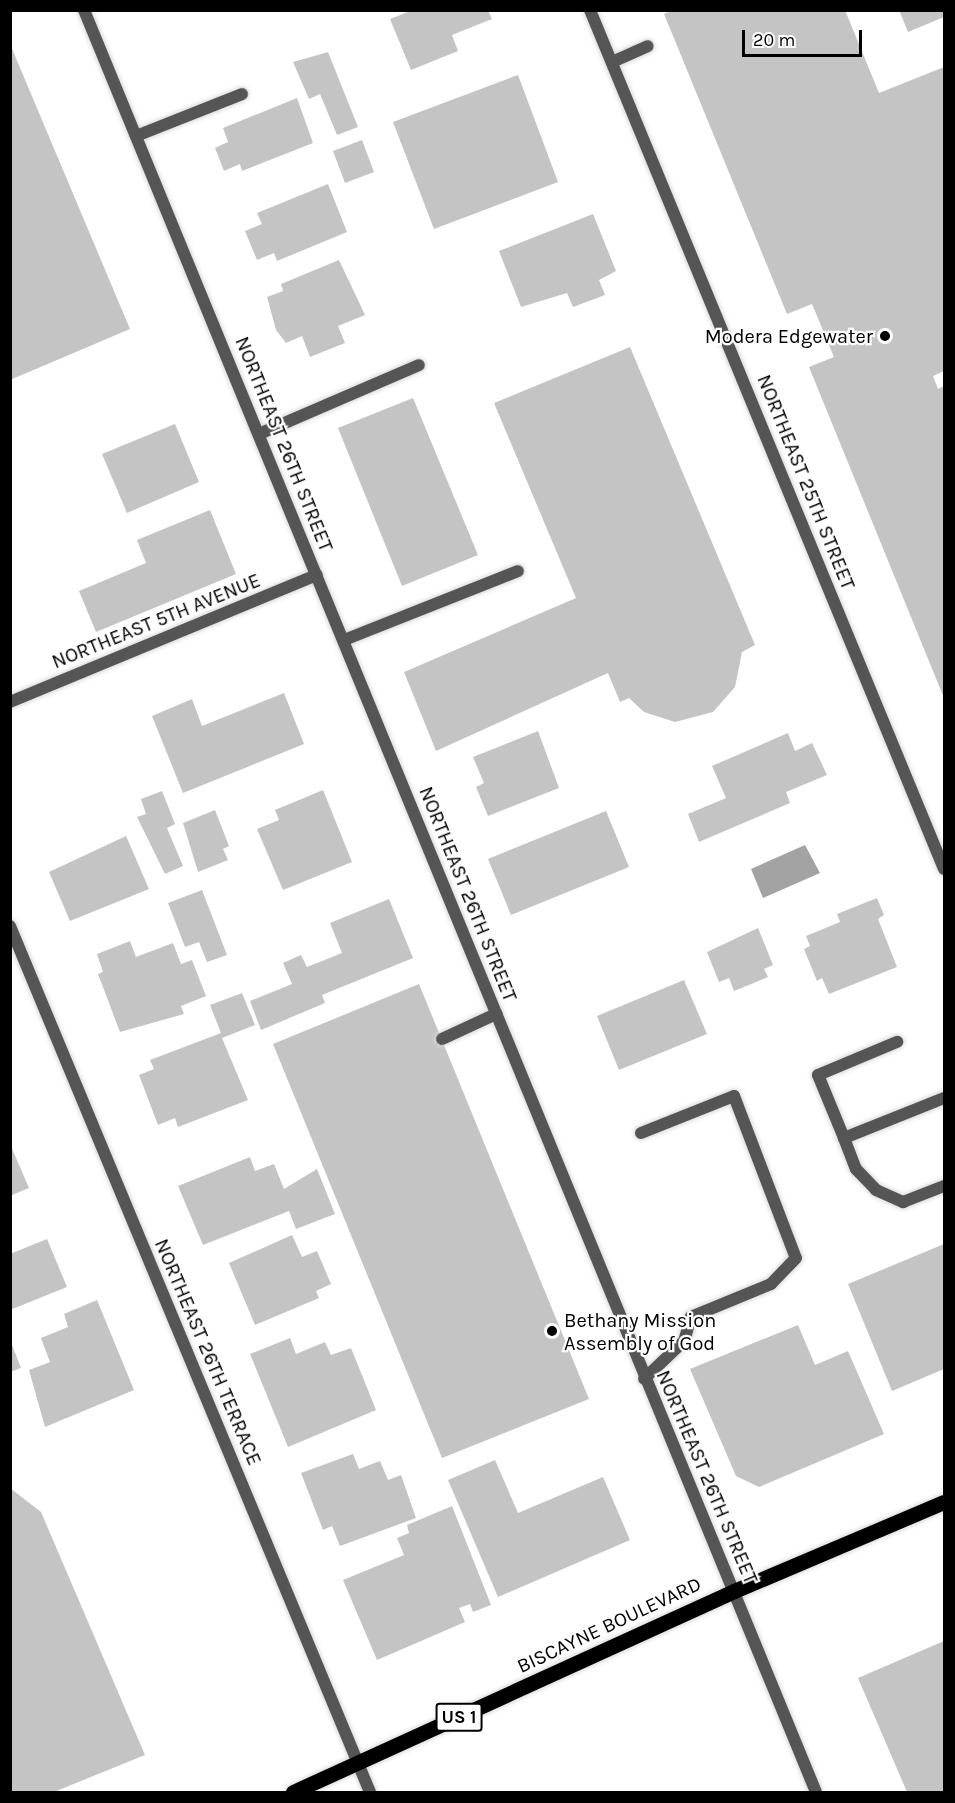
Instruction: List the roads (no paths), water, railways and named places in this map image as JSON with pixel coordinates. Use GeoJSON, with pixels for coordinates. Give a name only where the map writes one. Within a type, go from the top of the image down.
{"type":"FeatureCollection","features":[{"type":"Feature","properties":{"kind":"main road","name":"BISCAYNE BOULEVARD"},"geometry":{"type":"LineString","coordinates":[[293,1792],[734,1591],[945,1502]]}},
{"type":"Feature","properties":{"kind":"street","name":"NORTHEAST 26TH STREET"},"geometry":{"type":"LineString","coordinates":[[84,10],[816,1792]]}},
{"type":"Feature","properties":{"kind":"street","name":"NORTHEAST 25TH STREET"},"geometry":{"type":"LineString","coordinates":[[590,10],[945,869]]}},
{"type":"Feature","properties":{"kind":"street"},"geometry":{"type":"LineString","coordinates":[[612,62],[648,46]]}},
{"type":"Feature","properties":{"kind":"street"},"geometry":{"type":"LineString","coordinates":[[136,136],[242,94]]}},
{"type":"Feature","properties":{"kind":"street"},"geometry":{"type":"LineString","coordinates":[[259,434],[420,365]]}},
{"type":"Feature","properties":{"kind":"street"},"geometry":{"type":"LineString","coordinates":[[344,640],[518,571]]}},
{"type":"Feature","properties":{"kind":"street","name":"NORTHEAST 5TH AVENUE"},"geometry":{"type":"LineString","coordinates":[[10,702],[317,575]]}},
{"type":"Feature","properties":{"kind":"street","name":"NORTHEAST 26TH TERRACE"},"geometry":{"type":"LineString","coordinates":[[10,926],[370,1792]]}},
{"type":"Feature","properties":{"kind":"street"},"geometry":{"type":"LineString","coordinates":[[442,1039],[496,1014]]}},
{"type":"Feature","properties":{"kind":"street"},"geometry":{"type":"LineString","coordinates":[[897,1042],[818,1075],[856,1169],[876,1190],[903,1202],[945,1186]]}},
{"type":"Feature","properties":{"kind":"street"},"geometry":{"type":"LineString","coordinates":[[641,1133],[734,1096],[796,1258],[771,1284],[691,1317],[684,1341],[644,1378]]}},
{"type":"Feature","properties":{"kind":"street"},"geometry":{"type":"LineString","coordinates":[[844,1138],[945,1098]]}},
{"type":"Feature","properties":{"kind":"place","name":"Modera Edgewater"},"geometry":{"type":"Point","coordinates":[885,336]}},
{"type":"Feature","properties":{"kind":"place","name":"Bethany Mission Assembly of God"},"geometry":{"type":"Point","coordinates":[552,1331]}}]}
